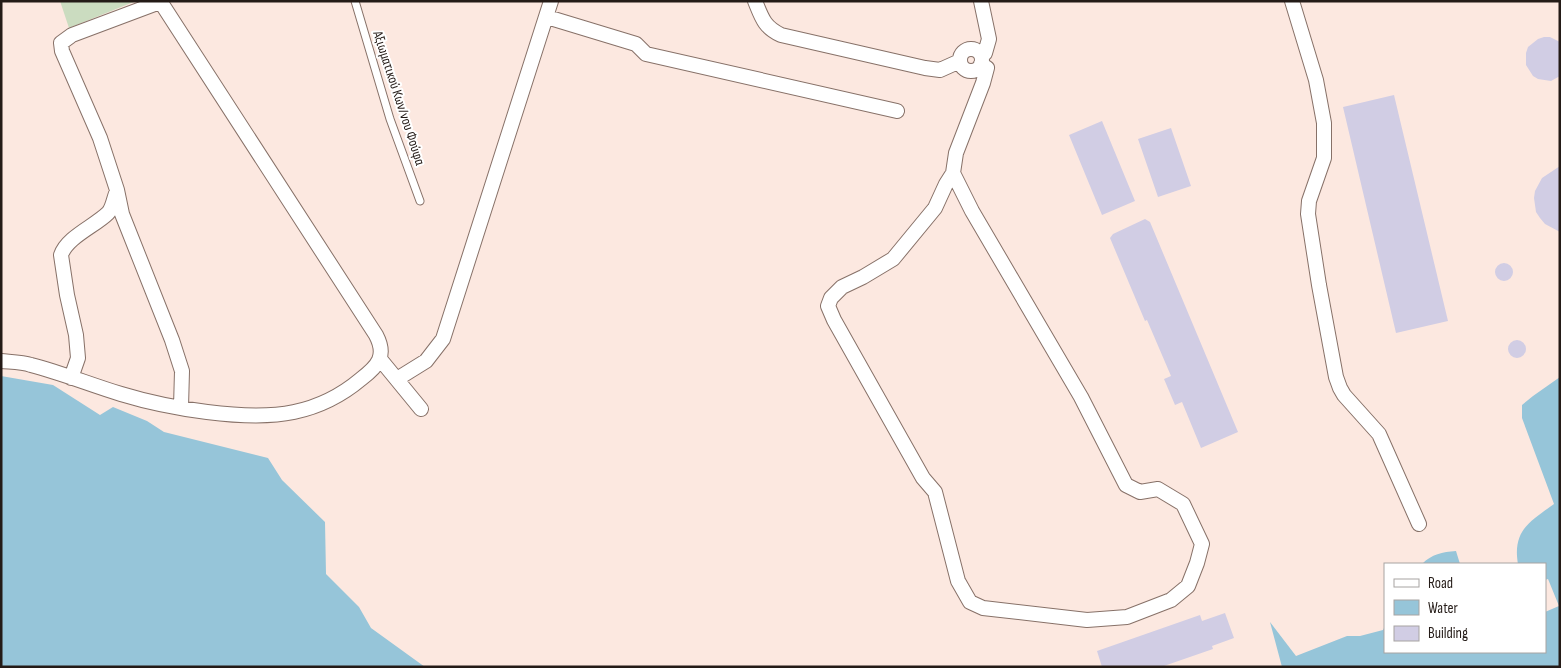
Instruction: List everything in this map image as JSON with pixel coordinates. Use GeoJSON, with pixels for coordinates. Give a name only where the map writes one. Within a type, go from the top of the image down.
{"type":"FeatureCollection","features":[{"type":"Feature","properties":{"kind":"street"},"geometry":{"type":"LineString","coordinates":[[397,379],[426,361],[444,339],[551,1]]}},
{"type":"Feature","properties":{"kind":"street"},"geometry":{"type":"LineString","coordinates":[[755,1],[762,18],[770,30],[781,35],[940,70],[960,61],[963,53],[967,50],[974,50],[984,58]]}},
{"type":"Feature","properties":{"kind":"street"},"geometry":{"type":"LineString","coordinates":[[953,173],[972,211],[1081,397],[1126,485],[1140,492],[1158,489],[1183,504],[1202,544],[1188,586],[1172,600],[1127,616],[1087,620],[983,608],[970,602],[958,581],[935,492],[923,478],[834,320],[828,306],[831,298],[842,287],[863,278],[894,258],[935,208],[953,173],[956,153],[984,83],[984,58],[989,39],[981,1]]}},
{"type":"Feature","properties":{"kind":"street"},"geometry":{"type":"LineString","coordinates":[[1292,1],[1316,80],[1324,123],[1324,158],[1309,201],[1308,214],[1320,294],[1336,377],[1344,395],[1378,434],[1419,524]]}},
{"type":"Feature","properties":{"kind":"street"},"geometry":{"type":"LineString","coordinates":[[1,360],[30,364],[136,398],[181,408],[258,415],[303,410],[320,404],[365,376],[380,359],[382,351],[376,335],[160,2],[72,35],[62,43],[62,51],[100,138],[117,190],[122,214],[172,340],[182,371],[181,408]]}},
{"type":"Feature","properties":{"kind":"street"},"geometry":{"type":"LineString","coordinates":[[547,17],[636,44],[646,54],[897,111]]}},
{"type":"Feature","properties":{"kind":"street"},"geometry":{"type":"LineString","coordinates":[[71,378],[78,358],[76,335],[67,295],[61,254],[70,242],[110,211],[117,190]]}},
{"type":"Feature","properties":{"kind":"street"},"geometry":{"type":"LineString","coordinates":[[380,359],[421,409]]}},
{"type":"Feature","properties":{"kind":"lane","name":"Αξιωματικού Κων/νου Φούφα"},"geometry":{"type":"LineString","coordinates":[[355,1],[390,119],[420,201]]}},
{"type":"Feature","properties":{"kind":"green space"},"geometry":{"type":"Polygon","coordinates":[[[60,1],[136,1],[69,28],[60,1]]]}},
{"type":"Feature","properties":{"kind":"water"},"geometry":{"type":"Polygon","coordinates":[[[1,376],[53,385],[100,415],[113,407],[147,421],[164,432],[268,458],[282,480],[325,522],[326,574],[359,607],[371,628],[425,667],[1,667],[1,376]]]}},
{"type":"Feature","properties":{"kind":"water"},"geometry":{"type":"Polygon","coordinates":[[[1560,377],[1560,667],[1282,667],[1270,622],[1296,656],[1347,636],[1360,636],[1383,630],[1384,628],[1384,653],[1546,653],[1546,612],[1559,606],[1548,579],[1546,580],[1546,563],[1518,563],[1517,552],[1518,543],[1525,528],[1531,521],[1554,504],[1522,418],[1522,405],[1560,377]]]}},
{"type":"Feature","properties":{"kind":"water"},"geometry":{"type":"Polygon","coordinates":[[[1456,551],[1460,563],[1423,563],[1437,554],[1456,551]]]}},
{"type":"Feature","properties":{"kind":"building"},"geometry":{"type":"Polygon","coordinates":[[[1544,37],[1550,37],[1560,42],[1560,76],[1551,81],[1538,79],[1533,76],[1526,65],[1528,47],[1544,37]]]}},
{"type":"Feature","properties":{"kind":"building"},"geometry":{"type":"Polygon","coordinates":[[[1394,95],[1448,321],[1396,333],[1343,107],[1394,95]]]}},
{"type":"Feature","properties":{"kind":"building"},"geometry":{"type":"Polygon","coordinates":[[[1102,121],[1135,201],[1102,215],[1069,135],[1102,121]]]}},
{"type":"Feature","properties":{"kind":"building"},"geometry":{"type":"Polygon","coordinates":[[[1171,128],[1191,186],[1158,197],[1138,139],[1171,128]]]}},
{"type":"Feature","properties":{"kind":"building"},"geometry":{"type":"Polygon","coordinates":[[[1560,166],[1560,232],[1545,224],[1540,218],[1536,212],[1534,198],[1535,191],[1542,178],[1560,166]]]}},
{"type":"Feature","properties":{"kind":"building"},"geometry":{"type":"Polygon","coordinates":[[[1145,219],[1150,222],[1238,432],[1201,448],[1182,402],[1175,405],[1164,379],[1171,376],[1147,320],[1145,321],[1110,238],[1113,234],[1145,219]]]}},
{"type":"Feature","properties":{"kind":"building"},"geometry":{"type":"Polygon","coordinates":[[[1504,263],[1510,266],[1513,272],[1510,278],[1504,281],[1498,278],[1495,272],[1498,266],[1504,263]]]}},
{"type":"Feature","properties":{"kind":"building"},"geometry":{"type":"Polygon","coordinates":[[[1517,340],[1523,343],[1526,349],[1523,355],[1517,358],[1511,355],[1508,349],[1511,343],[1517,340]]]}},
{"type":"Feature","properties":{"kind":"building"},"geometry":{"type":"Polygon","coordinates":[[[1225,613],[1234,638],[1212,646],[1213,649],[1161,667],[1102,667],[1097,651],[1200,615],[1202,621],[1225,613]]]}}]}
